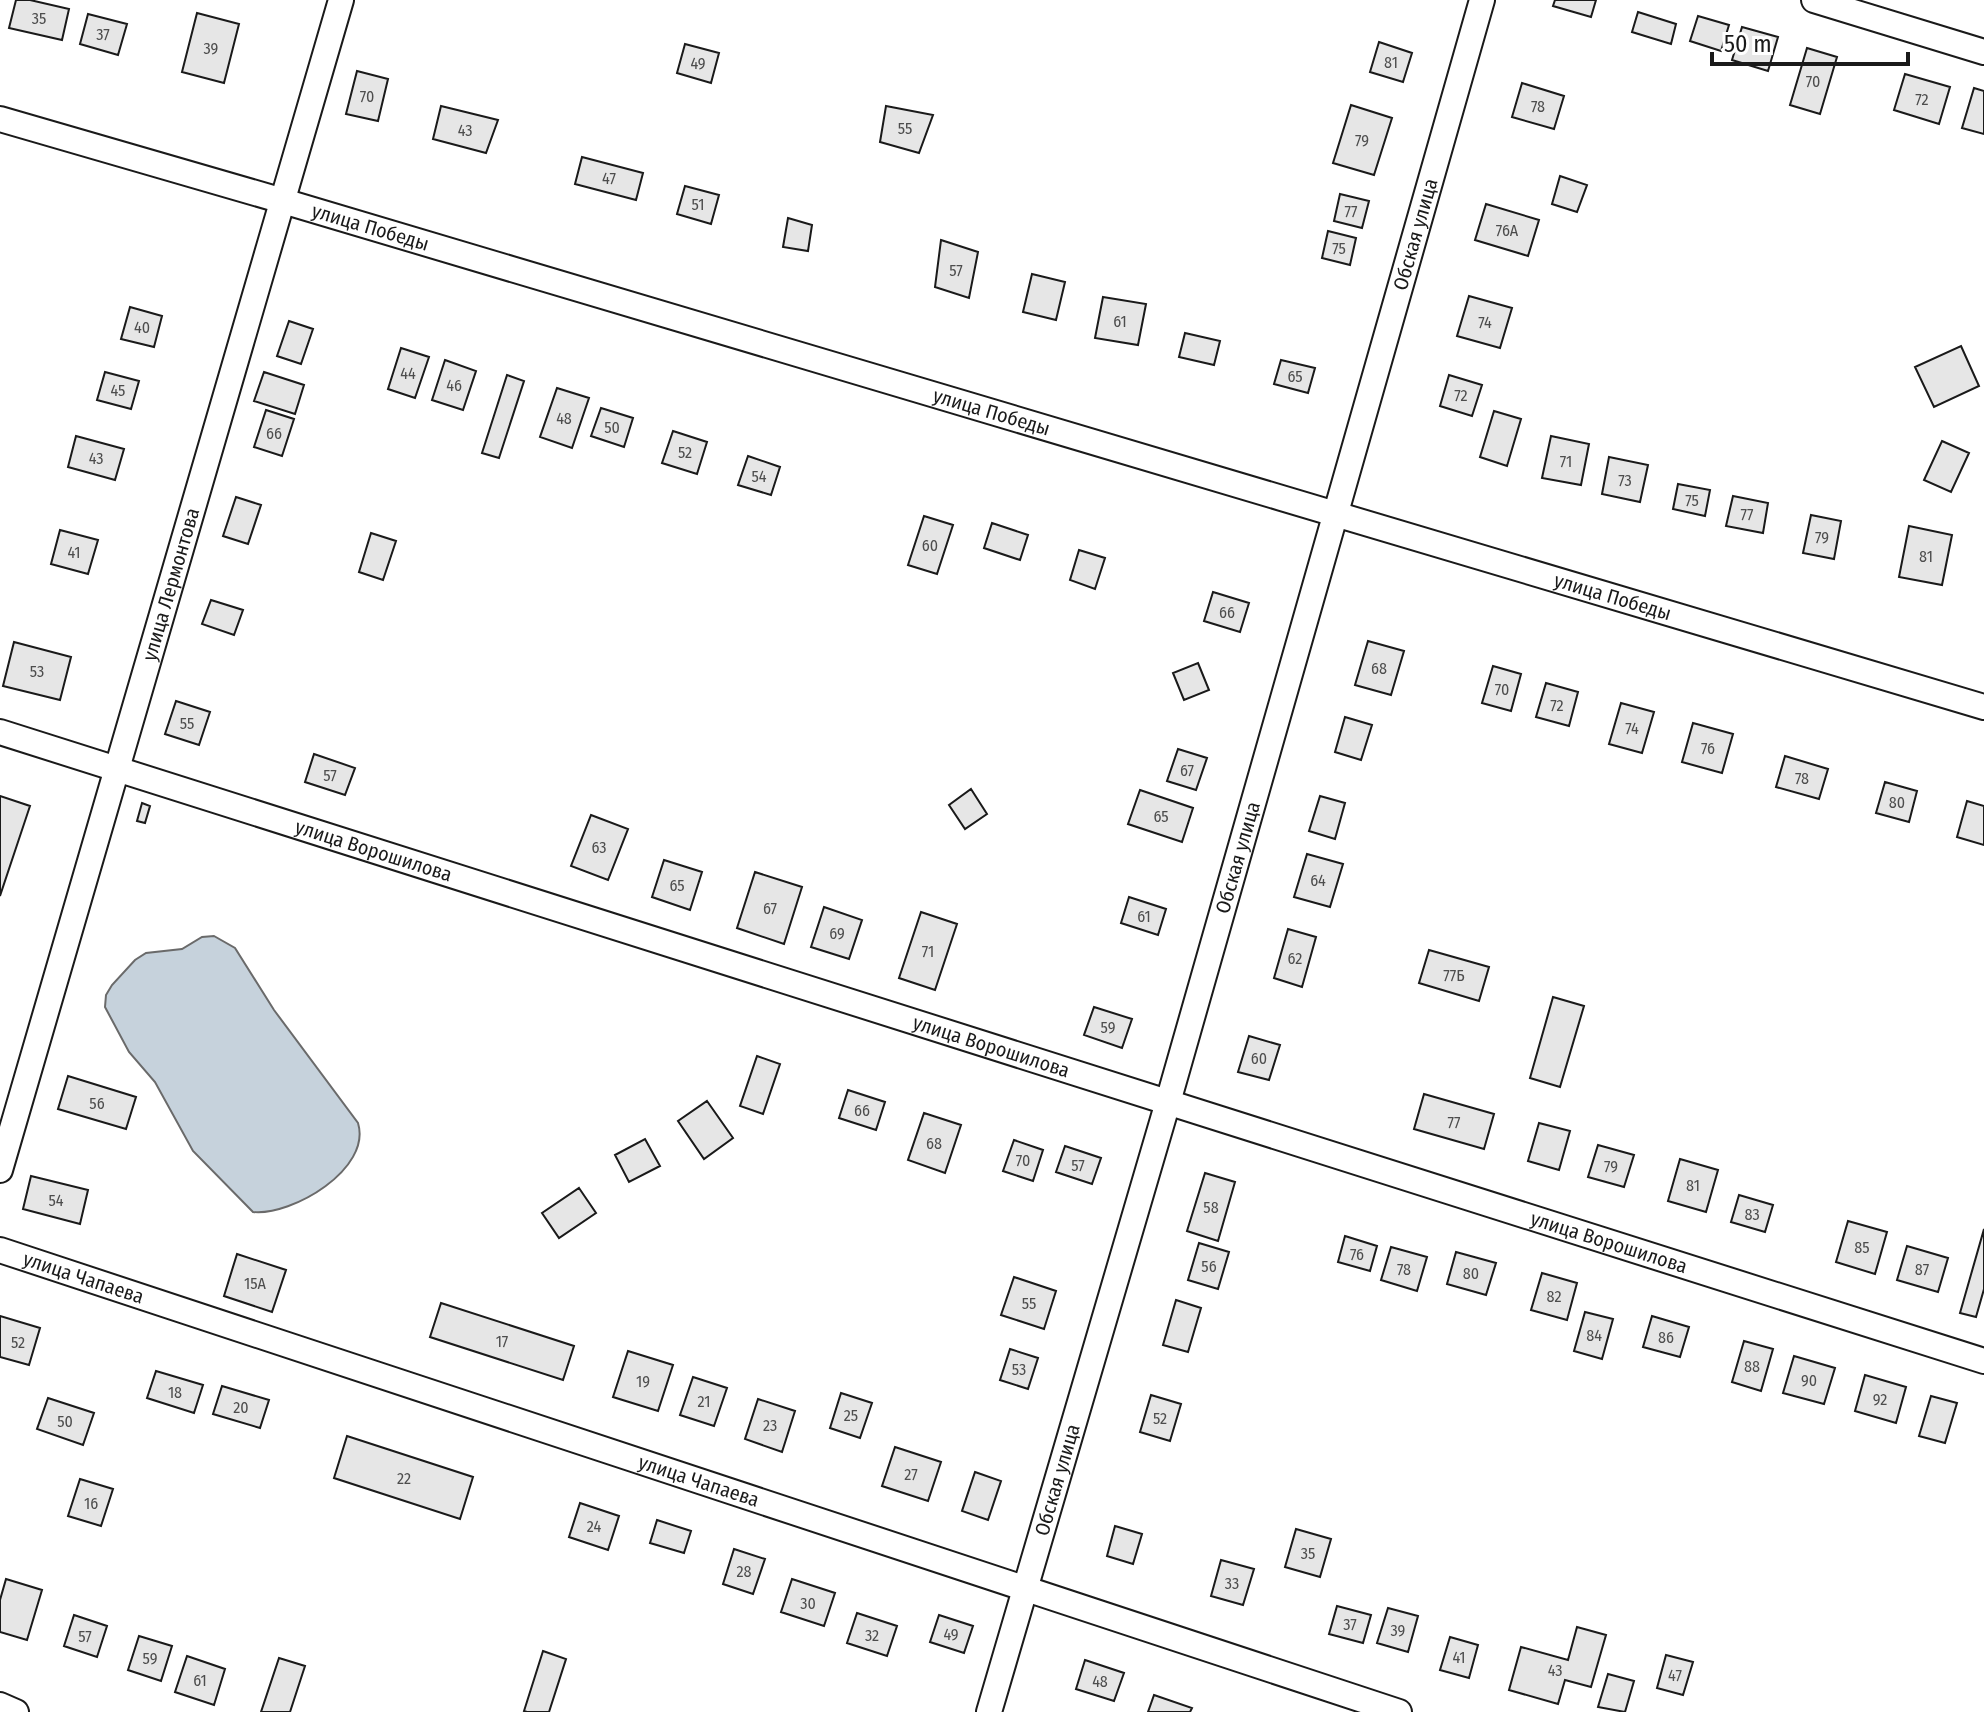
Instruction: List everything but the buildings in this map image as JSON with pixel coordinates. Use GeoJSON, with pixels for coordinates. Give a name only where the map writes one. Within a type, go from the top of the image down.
{"type":"FeatureCollection","features":[{"type":"Feature","properties":{"kind":"street","name":"улица Лермонтова"},"geometry":{"type":"LineString","coordinates":[[0,1170],[341,0]]}},
{"type":"Feature","properties":{"kind":"street","name":"Обская улица"},"geometry":{"type":"LineString","coordinates":[[989,1712],[1168,1102],[1482,0]]}},
{"type":"Feature","properties":{"kind":"street"},"geometry":{"type":"LineString","coordinates":[[1814,0],[1984,52]]}},
{"type":"Feature","properties":{"kind":"street","name":"улица Победы"},"geometry":{"type":"LineString","coordinates":[[0,119],[1984,707]]}},
{"type":"Feature","properties":{"kind":"street","name":"улица Ворошилова"},"geometry":{"type":"LineString","coordinates":[[0,732],[1984,1361]]}},
{"type":"Feature","properties":{"kind":"street","name":"улица Чапаева"},"geometry":{"type":"LineString","coordinates":[[0,1250],[1399,1712]]}},
{"type":"Feature","properties":{"kind":"street"},"geometry":{"type":"LineString","coordinates":[[0,1705],[16,1712]]}},
{"type":"Feature","properties":{"kind":"shaded area"},"geometry":{"type":"Polygon","coordinates":[[[214,936],[235,948],[274,1010],[358,1123],[359,1140],[353,1157],[341,1172],[307,1198],[269,1211],[253,1212],[193,1151],[155,1082],[129,1052],[105,1007],[106,995],[112,985],[135,960],[146,953],[182,949],[202,937],[214,936]]]}}]}
